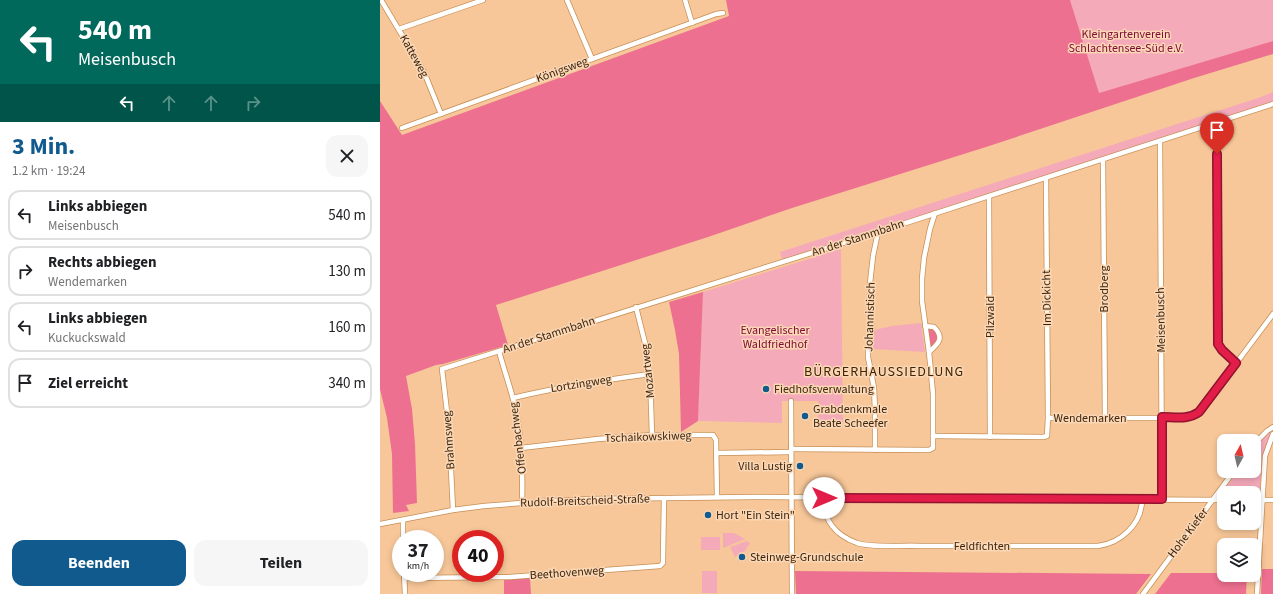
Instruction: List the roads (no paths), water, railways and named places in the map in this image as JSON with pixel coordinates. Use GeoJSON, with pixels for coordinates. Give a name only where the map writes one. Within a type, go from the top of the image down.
{"type":"FeatureCollection","features":[{"type":"Feature","properties":{"kind":"street","name":"Katteweg"},"geometry":{"type":"LineString","coordinates":[[381,0],[424,72],[441,114]]}},
{"type":"Feature","properties":{"kind":"street"},"geometry":{"type":"LineString","coordinates":[[399,29],[483,0]]}},
{"type":"Feature","properties":{"kind":"street"},"geometry":{"type":"LineString","coordinates":[[566,0],[592,59]]}},
{"type":"Feature","properties":{"kind":"street"},"geometry":{"type":"LineString","coordinates":[[685,0],[692,23]]}},
{"type":"Feature","properties":{"kind":"street","name":"Königsweg"},"geometry":{"type":"LineString","coordinates":[[402,128],[716,14],[723,13]]}},
{"type":"Feature","properties":{"kind":"street","name":"An der Stammbahn"},"geometry":{"type":"LineString","coordinates":[[442,369],[878,232],[1273,104]]}},
{"type":"Feature","properties":{"kind":"street"},"geometry":{"type":"LineString","coordinates":[[1217,123],[1218,344],[1222,350],[1236,363]]}},
{"type":"Feature","properties":{"kind":"street","name":"Meisenbusch"},"geometry":{"type":"LineString","coordinates":[[1160,141],[1162,499]]}},
{"type":"Feature","properties":{"kind":"street","name":"Brodberg"},"geometry":{"type":"LineString","coordinates":[[1103,160],[1104,418]]}},
{"type":"Feature","properties":{"kind":"street","name":"Im Dickicht"},"geometry":{"type":"LineString","coordinates":[[1046,178],[1048,418]]}},
{"type":"Feature","properties":{"kind":"street","name":"Pilzwald"},"geometry":{"type":"LineString","coordinates":[[989,196],[990,437]]}},
{"type":"Feature","properties":{"kind":"street"},"geometry":{"type":"LineString","coordinates":[[717,453],[931,449],[934,445],[933,394],[922,300],[922,272],[928,236],[935,213]]}},
{"type":"Feature","properties":{"kind":"street","name":"Johannistisch"},"geometry":{"type":"LineString","coordinates":[[875,450],[874,388],[868,349],[872,330],[870,283],[873,256],[878,232]]}},
{"type":"Feature","properties":{"kind":"street","name":"Mozartweg"},"geometry":{"type":"LineString","coordinates":[[636,307],[646,347],[650,374],[652,435]]}},
{"type":"Feature","properties":{"kind":"street","name":"Wendemarken"},"geometry":{"type":"LineString","coordinates":[[933,436],[1047,436],[1048,418],[1185,418],[1195,415],[1199,412],[1273,314]]}},
{"type":"Feature","properties":{"kind":"street"},"geometry":{"type":"LineString","coordinates":[[925,326],[934,328],[939,335],[938,343],[929,352]]}},
{"type":"Feature","properties":{"kind":"street","name":"Offenbachweg"},"geometry":{"type":"LineString","coordinates":[[499,351],[513,398],[518,424],[521,448],[522,503]]}},
{"type":"Feature","properties":{"kind":"street","name":"Brahmsweg"},"geometry":{"type":"LineString","coordinates":[[442,369],[449,429],[453,510]]}},
{"type":"Feature","properties":{"kind":"street","name":"Lortzingweg"},"geometry":{"type":"LineString","coordinates":[[513,398],[557,387],[650,374]]}},
{"type":"Feature","properties":{"kind":"street"},"geometry":{"type":"LineString","coordinates":[[791,401],[792,594]]}},
{"type":"Feature","properties":{"kind":"street"},"geometry":{"type":"LineString","coordinates":[[1261,437],[1273,427]]}},
{"type":"Feature","properties":{"kind":"street"},"geometry":{"type":"LineString","coordinates":[[1257,594],[1265,456],[1273,434]]}},
{"type":"Feature","properties":{"kind":"street","name":"Tschaikowskiweg"},"geometry":{"type":"LineString","coordinates":[[521,448],[598,439],[652,435],[713,435],[716,440],[717,453],[717,497]]}},
{"type":"Feature","properties":{"kind":"street","name":"Hohe Kiefer"},"geometry":{"type":"LineString","coordinates":[[1142,594],[1229,478]]}},
{"type":"Feature","properties":{"kind":"street","name":"Rudolf-Breitscheid-Straße"},"geometry":{"type":"LineString","coordinates":[[380,524],[453,510],[560,500],[792,497],[1214,500]]}},
{"type":"Feature","properties":{"kind":"street","name":"Beethovenweg"},"geometry":{"type":"LineString","coordinates":[[444,576],[510,577],[660,566],[663,563],[664,498]]}},
{"type":"Feature","properties":{"kind":"street","name":"Feldfichten"},"geometry":{"type":"LineString","coordinates":[[824,498],[825,513],[829,522],[837,531],[852,541],[866,545],[937,546],[1106,545],[1121,538],[1132,527],[1141,510],[1142,499]]}},
{"type":"Feature","properties":{"kind":"street"},"geometry":{"type":"LineString","coordinates":[[1262,500],[1273,500]]}},
{"type":"Feature","properties":{"kind":"street"},"geometry":{"type":"LineString","coordinates":[[403,530],[404,520]]}},
{"type":"Feature","properties":{"kind":"street"},"geometry":{"type":"LineString","coordinates":[[404,582],[405,594]]}},
{"type":"Feature","properties":{"kind":"place","name":"Fiedhofsverwaltung"},"geometry":{"type":"Point","coordinates":[766,389]}},
{"type":"Feature","properties":{"kind":"place","name":"Grabdenkmale Beate Scheefer"},"geometry":{"type":"Point","coordinates":[805,416]}},
{"type":"Feature","properties":{"kind":"place","name":"Villa Lustig"},"geometry":{"type":"Point","coordinates":[800,466]}},
{"type":"Feature","properties":{"kind":"place","name":"Hort \"Ein Stein\""},"geometry":{"type":"Point","coordinates":[708,515]}},
{"type":"Feature","properties":{"kind":"place","name":"Steinweg-Grundschule"},"geometry":{"type":"Point","coordinates":[742,557]}},
{"type":"Feature","properties":{"kind":"district","name":"BÜRGERHAUSSIEDLUNG"},"geometry":{"type":"Point","coordinates":[884,372]}},
{"type":"Feature","properties":{"kind":"park label","name":"Kleingartenverein Schlachtensee-Süd e.V."},"geometry":{"type":"Point","coordinates":[1126,41]}},
{"type":"Feature","properties":{"kind":"park label","name":"Evangelischer Waldfriedhof"},"geometry":{"type":"Point","coordinates":[775,337]}}]}
